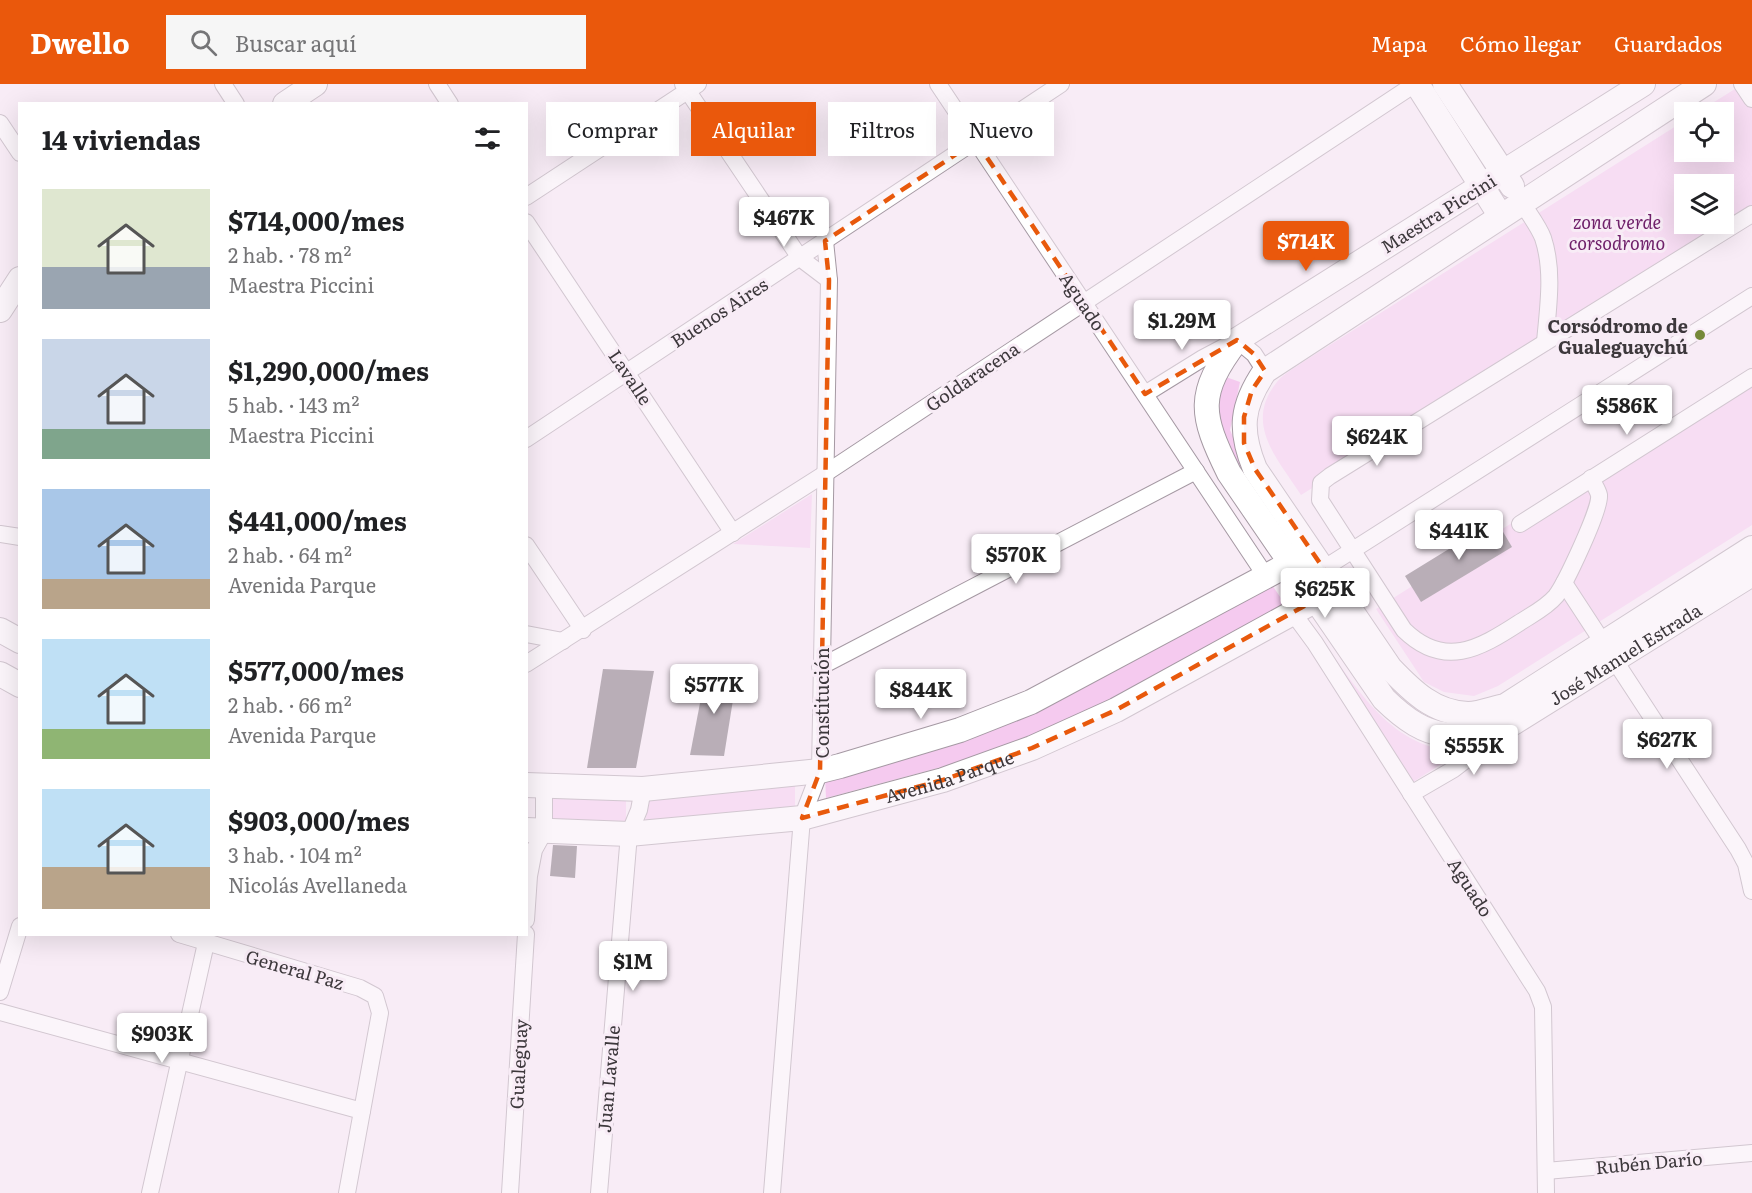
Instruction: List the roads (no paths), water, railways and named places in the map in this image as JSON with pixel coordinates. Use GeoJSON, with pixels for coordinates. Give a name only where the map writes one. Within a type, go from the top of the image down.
{"type":"FeatureCollection","features":[{"type":"Feature","properties":{"kind":"main road"},"geometry":{"type":"LineString","coordinates":[[288,102],[315,84]]}},
{"type":"Feature","properties":{"kind":"main road"},"geometry":{"type":"LineString","coordinates":[[1416,84],[1500,215]]}},
{"type":"Feature","properties":{"kind":"main road"},"geometry":{"type":"LineString","coordinates":[[1445,84],[1521,201]]}},
{"type":"Feature","properties":{"kind":"main road","name":"Maestra Piccini"},"geometry":{"type":"LineString","coordinates":[[1290,565],[1229,473],[1211,436],[1206,406],[1211,380],[1237,340],[1643,84]]}},
{"type":"Feature","properties":{"kind":"main road","name":"Maestra Piccini"},"geometry":{"type":"LineString","coordinates":[[1609,651],[1505,706],[1469,714],[1431,705],[1411,690],[1390,668],[1255,469],[1244,443],[1244,417],[1252,390],[1265,371],[1702,84]]}},
{"type":"Feature","properties":{"kind":"main road"},"geometry":{"type":"LineString","coordinates":[[0,310],[18,282]]}},
{"type":"Feature","properties":{"kind":"main road","name":"José Manuel Estrada"},"geometry":{"type":"LineString","coordinates":[[1290,565],[1384,699],[1403,717],[1422,729],[1438,734],[1469,736],[1513,723],[1752,548]]}},
{"type":"Feature","properties":{"kind":"main road"},"geometry":{"type":"LineString","coordinates":[[535,785],[643,789],[820,771],[960,730],[1031,702],[1290,565],[1317,560]]}},
{"type":"Feature","properties":{"kind":"main road","name":"José Manuel Estrada"},"geometry":{"type":"LineString","coordinates":[[1609,651],[1752,574]]}},
{"type":"Feature","properties":{"kind":"main road","name":"Avenida Parque"},"geometry":{"type":"LineString","coordinates":[[535,831],[629,834],[802,818],[943,780],[1032,748],[1116,710],[1337,588]]}},
{"type":"Feature","properties":{"kind":"main road"},"geometry":{"type":"LineString","coordinates":[[0,630],[18,640]]}},
{"type":"Feature","properties":{"kind":"main road"},"geometry":{"type":"LineString","coordinates":[[0,674],[18,684]]}},
{"type":"Feature","properties":{"kind":"street"},"geometry":{"type":"LineString","coordinates":[[223,84],[235,102]]}},
{"type":"Feature","properties":{"kind":"street"},"geometry":{"type":"LineString","coordinates":[[438,84],[449,102]]}},
{"type":"Feature","properties":{"kind":"street","name":"Aguado"},"geometry":{"type":"LineString","coordinates":[[938,84],[950,102]]}},
{"type":"Feature","properties":{"kind":"street","name":"Buenos Aires"},"geometry":{"type":"LineString","coordinates":[[1034,102],[1061,84]]}},
{"type":"Feature","properties":{"kind":"street","name":"Goldaracena"},"geometry":{"type":"LineString","coordinates":[[528,663],[826,473],[1083,301],[1416,84]]}},
{"type":"Feature","properties":{"kind":"street"},"geometry":{"type":"LineString","coordinates":[[1742,84],[1752,99]]}},
{"type":"Feature","properties":{"kind":"street"},"geometry":{"type":"LineString","coordinates":[[528,196],[690,86],[800,258],[829,280]]}},
{"type":"Feature","properties":{"kind":"street"},"geometry":{"type":"LineString","coordinates":[[0,123],[18,150]]}},
{"type":"Feature","properties":{"kind":"street","name":"Buenos Aires"},"geometry":{"type":"LineString","coordinates":[[528,439],[953,156]]}},
{"type":"Feature","properties":{"kind":"street","name":"Aguado"},"geometry":{"type":"LineString","coordinates":[[986,156],[1267,578]]}},
{"type":"Feature","properties":{"kind":"street"},"geometry":{"type":"LineString","coordinates":[[1521,201],[1542,236],[1546,251],[1548,286],[1545,342]]}},
{"type":"Feature","properties":{"kind":"street"},"geometry":{"type":"LineString","coordinates":[[1591,478],[1599,496],[1594,516],[1564,583],[1544,607],[1473,650],[1443,651],[1415,641],[1404,630],[1320,500],[1321,483],[1752,214]]}},
{"type":"Feature","properties":{"kind":"street","name":"Lavalle"},"geometry":{"type":"LineString","coordinates":[[528,225],[733,533]]}},
{"type":"Feature","properties":{"kind":"street","name":"Constitución"},"geometry":{"type":"LineString","coordinates":[[772,1193],[802,818],[820,771],[820,667],[829,280],[825,241]]}},
{"type":"Feature","properties":{"kind":"street"},"geometry":{"type":"LineString","coordinates":[[1317,560],[1352,550],[1752,296]]}},
{"type":"Feature","properties":{"kind":"street"},"geometry":{"type":"LineString","coordinates":[[1145,394],[1237,340],[1254,354],[1265,371]]}},
{"type":"Feature","properties":{"kind":"street"},"geometry":{"type":"LineString","coordinates":[[1520,524],[1752,377]]}},
{"type":"Feature","properties":{"kind":"street"},"geometry":{"type":"LineString","coordinates":[[820,667],[1196,471]]}},
{"type":"Feature","properties":{"kind":"street"},"geometry":{"type":"LineString","coordinates":[[0,534],[18,537]]}},
{"type":"Feature","properties":{"kind":"street"},"geometry":{"type":"LineString","coordinates":[[528,547],[582,630]]}},
{"type":"Feature","properties":{"kind":"street"},"geometry":{"type":"LineString","coordinates":[[1564,583],[1591,627],[1745,847],[1752,891]]}},
{"type":"Feature","properties":{"kind":"street","name":"Aguado"},"geometry":{"type":"LineString","coordinates":[[1293,613],[1315,643],[1531,981],[1543,1007],[1546,1193]]}},
{"type":"Feature","properties":{"kind":"street"},"geometry":{"type":"LineString","coordinates":[[528,634],[563,641]]}},
{"type":"Feature","properties":{"kind":"street"},"geometry":{"type":"LineString","coordinates":[[1411,794],[1454,769],[1513,723]]}},
{"type":"Feature","properties":{"kind":"street"},"geometry":{"type":"LineString","coordinates":[[528,891],[534,850],[535,785]]}},
{"type":"Feature","properties":{"kind":"street","name":"Juan Lavalle"},"geometry":{"type":"LineString","coordinates":[[599,1193],[629,834],[639,810],[643,789]]}},
{"type":"Feature","properties":{"kind":"street"},"geometry":{"type":"LineString","coordinates":[[0,992],[18,933]]}},
{"type":"Feature","properties":{"kind":"street","name":"General Paz"},"geometry":{"type":"LineString","coordinates":[[185,936],[360,988],[375,996],[380,1013],[362,1111]]}},
{"type":"Feature","properties":{"kind":"street","name":"Gualeguay"},"geometry":{"type":"LineString","coordinates":[[510,1193],[526,936]]}},
{"type":"Feature","properties":{"kind":"street"},"geometry":{"type":"LineString","coordinates":[[150,1193],[206,943]]}},
{"type":"Feature","properties":{"kind":"street"},"geometry":{"type":"LineString","coordinates":[[0,1012],[362,1111],[347,1193]]}},
{"type":"Feature","properties":{"kind":"street","name":"Rubén Darío"},"geometry":{"type":"LineString","coordinates":[[1546,1171],[1752,1153]]}},
{"type":"Feature","properties":{"kind":"place","name":"Corsódromo de Gualeguaychú"},"geometry":{"type":"Point","coordinates":[1700,335]}},
{"type":"Feature","properties":{"kind":"park label","name":"zona verde corsodromo"},"geometry":{"type":"Point","coordinates":[1617,231]}}]}
